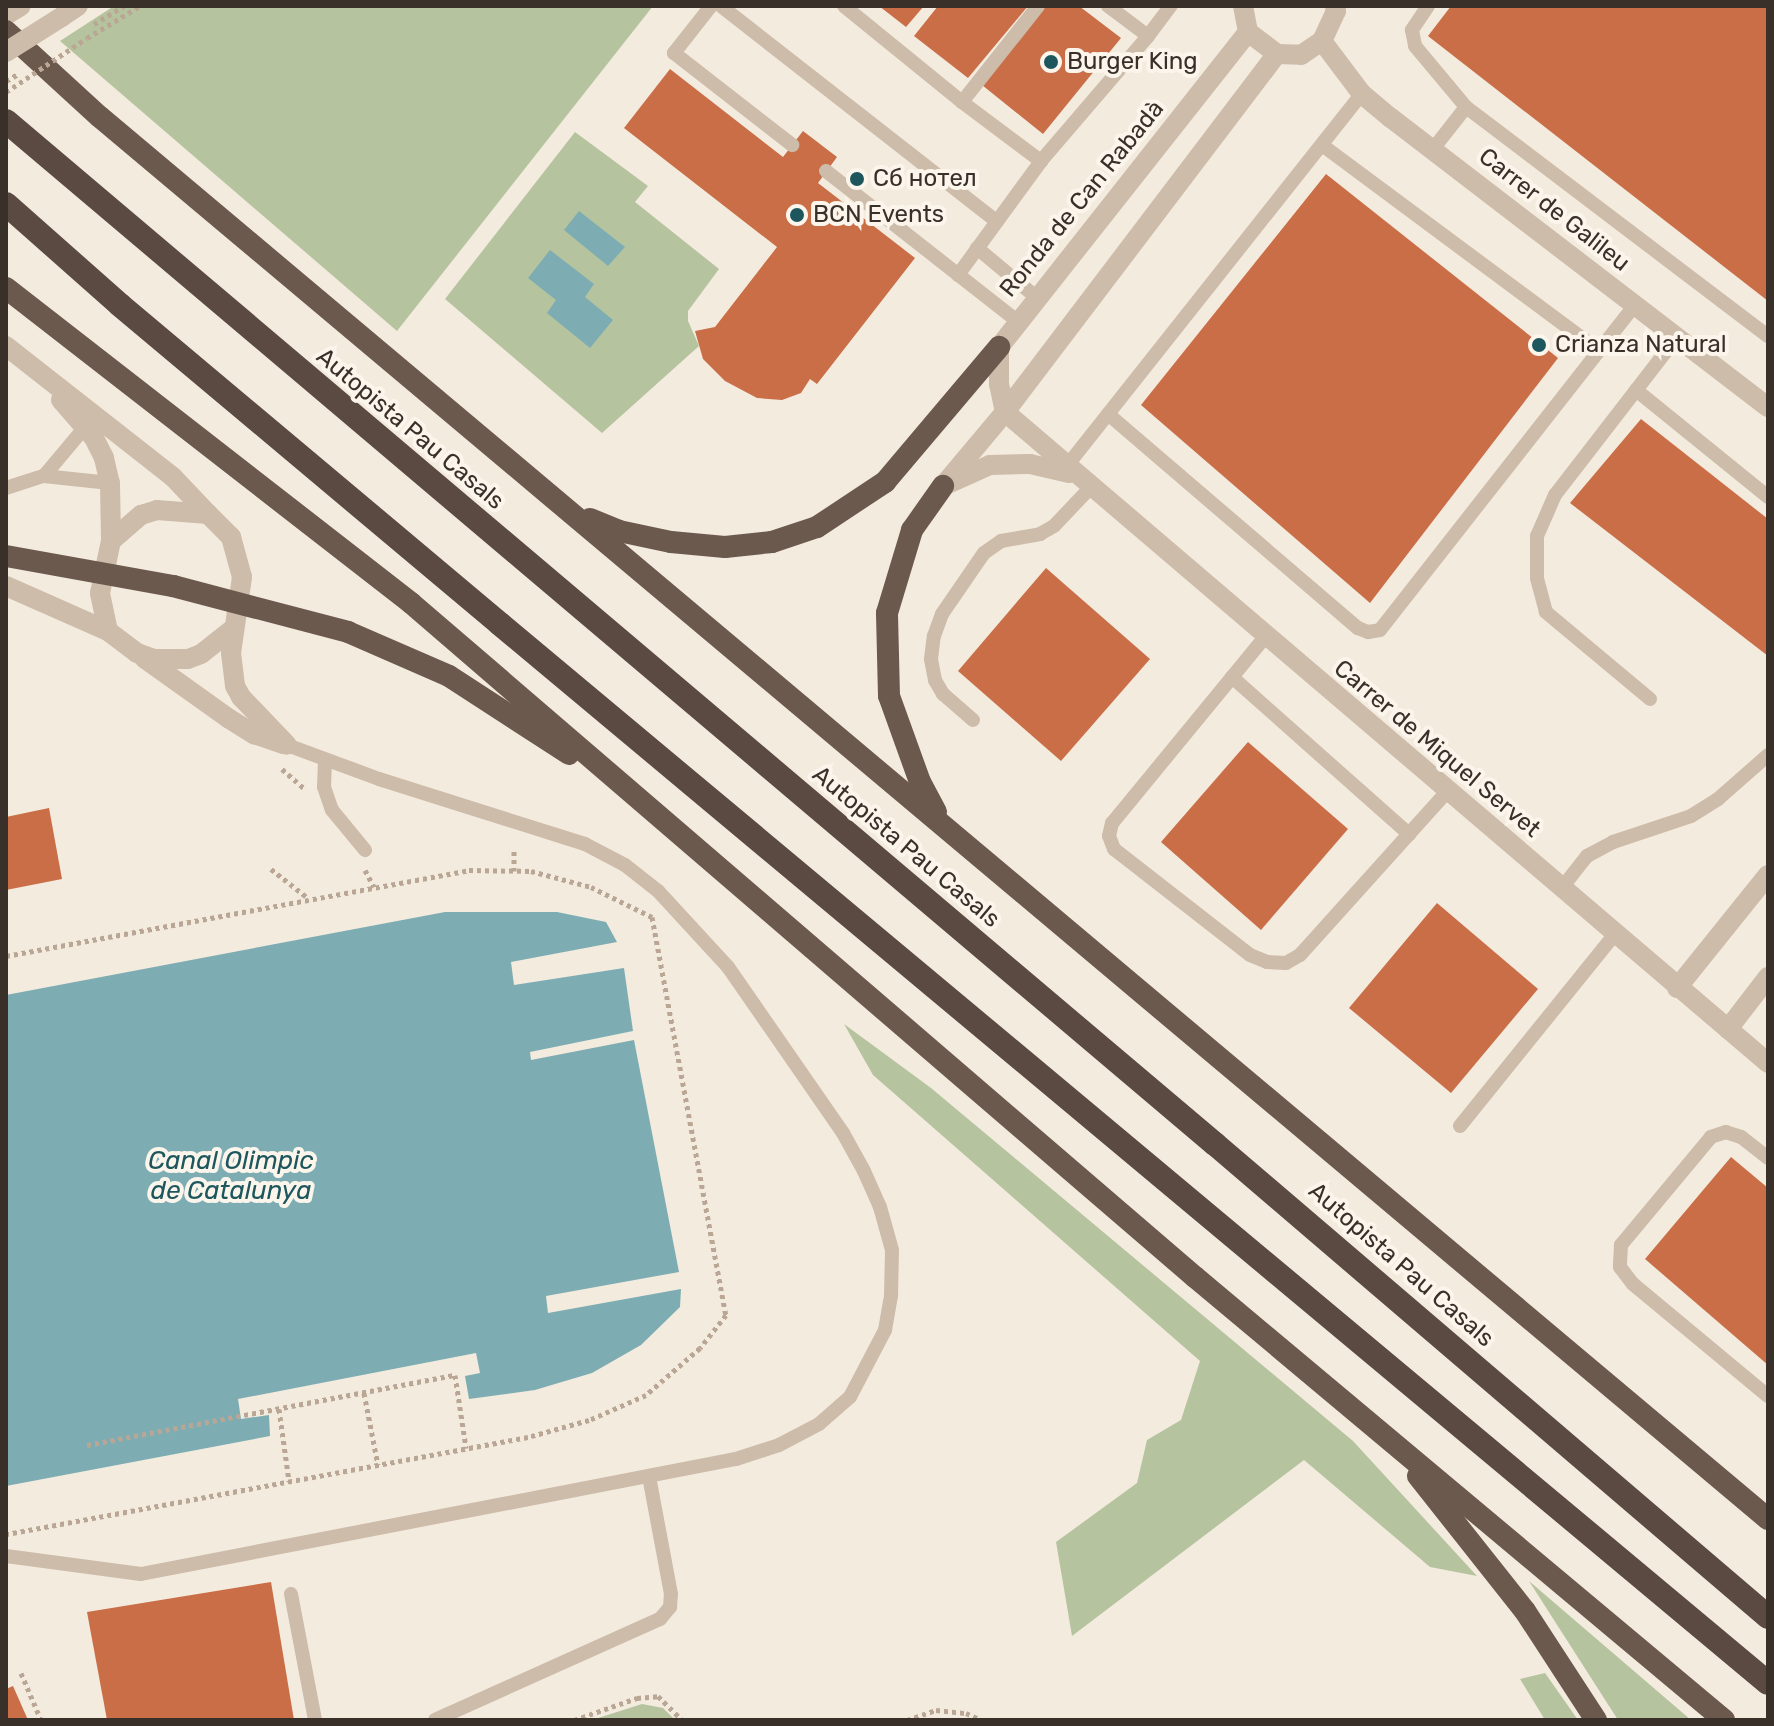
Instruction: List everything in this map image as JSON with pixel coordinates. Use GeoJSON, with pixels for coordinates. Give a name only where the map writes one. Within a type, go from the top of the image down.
{"type":"FeatureCollection","features":[{"type":"Feature","properties":{"kind":"highway"},"geometry":{"type":"LineString","coordinates":[[6,31],[100,117],[1768,1519]]}},
{"type":"Feature","properties":{"kind":"highway","name":"Autopista Pau Casals"},"geometry":{"type":"LineString","coordinates":[[6,121],[1215,1144],[1768,1617]]}},
{"type":"Feature","properties":{"kind":"highway"},"geometry":{"type":"LineString","coordinates":[[6,204],[120,305],[1768,1683]]}},
{"type":"Feature","properties":{"kind":"highway"},"geometry":{"type":"LineString","coordinates":[[6,288],[411,603],[652,812],[1724,1720]]}},
{"type":"Feature","properties":{"kind":"highway"},"geometry":{"type":"LineString","coordinates":[[571,511],[619,531],[671,542],[725,547],[772,542],[817,527],[885,482],[999,347]]}},
{"type":"Feature","properties":{"kind":"highway"},"geometry":{"type":"LineString","coordinates":[[943,486],[912,530],[887,613],[889,696],[920,782],[943,823]]}},
{"type":"Feature","properties":{"kind":"highway"},"geometry":{"type":"LineString","coordinates":[[6,556],[102,572],[240,601],[348,632],[449,676],[516,717],[652,812]]}},
{"type":"Feature","properties":{"kind":"highway"},"geometry":{"type":"LineString","coordinates":[[1387,1437],[1525,1611],[1596,1720]]}},
{"type":"Feature","properties":{"kind":"street"},"geometry":{"type":"LineString","coordinates":[[6,15],[21,6]]}},
{"type":"Feature","properties":{"kind":"street"},"geometry":{"type":"LineString","coordinates":[[1243,6],[1248,32],[1277,54],[1301,55],[1322,41],[1336,11],[1335,6]]}},
{"type":"Feature","properties":{"kind":"street"},"geometry":{"type":"LineString","coordinates":[[6,52],[71,11]]}},
{"type":"Feature","properties":{"kind":"street","name":"Ronda de Can Rabadà"},"geometry":{"type":"LineString","coordinates":[[999,347],[1248,32]]}},
{"type":"Feature","properties":{"kind":"street","name":"Carrer de Galileu"},"geometry":{"type":"LineString","coordinates":[[1322,41],[1362,94],[1768,407]]}},
{"type":"Feature","properties":{"kind":"street"},"geometry":{"type":"LineString","coordinates":[[943,486],[1005,412],[1277,54]]}},
{"type":"Feature","properties":{"kind":"street"},"geometry":{"type":"LineString","coordinates":[[6,346],[44,379],[94,413],[173,477],[231,537],[242,577],[231,653],[235,686],[241,697],[287,745]]}},
{"type":"Feature","properties":{"kind":"street"},"geometry":{"type":"LineString","coordinates":[[999,347],[999,384],[1005,412]]}},
{"type":"Feature","properties":{"kind":"street"},"geometry":{"type":"LineString","coordinates":[[44,379],[85,427],[104,458],[110,483],[111,541],[100,593],[108,631]]}},
{"type":"Feature","properties":{"kind":"street","name":"Carrer de Miquel Servet"},"geometry":{"type":"LineString","coordinates":[[1005,412],[1090,488],[1768,1063]]}},
{"type":"Feature","properties":{"kind":"street","name":"Carrer de Miquel Servet"},"geometry":{"type":"LineString","coordinates":[[943,486],[990,465],[1030,464],[1069,470]]}},
{"type":"Feature","properties":{"kind":"street"},"geometry":{"type":"LineString","coordinates":[[111,541],[141,515],[157,510],[208,514]]}},
{"type":"Feature","properties":{"kind":"street"},"geometry":{"type":"LineString","coordinates":[[6,586],[108,631],[254,734],[287,745]]}},
{"type":"Feature","properties":{"kind":"street"},"geometry":{"type":"LineString","coordinates":[[137,653],[154,659],[188,659],[215,646],[234,628]]}},
{"type":"Feature","properties":{"kind":"street"},"geometry":{"type":"LineString","coordinates":[[1677,988],[1768,875]]}},
{"type":"Feature","properties":{"kind":"street"},"geometry":{"type":"LineString","coordinates":[[1728,1029],[1768,977]]}},
{"type":"Feature","properties":{"kind":"lane"},"geometry":{"type":"LineString","coordinates":[[711,6],[674,53],[792,145]]}},
{"type":"Feature","properties":{"kind":"lane"},"geometry":{"type":"LineString","coordinates":[[721,6],[997,222]]}},
{"type":"Feature","properties":{"kind":"lane"},"geometry":{"type":"LineString","coordinates":[[844,6],[962,102],[1041,161]]}},
{"type":"Feature","properties":{"kind":"lane"},"geometry":{"type":"LineString","coordinates":[[962,102],[1038,6]]}},
{"type":"Feature","properties":{"kind":"lane"},"geometry":{"type":"LineString","coordinates":[[1108,6],[1148,36]]}},
{"type":"Feature","properties":{"kind":"lane"},"geometry":{"type":"LineString","coordinates":[[958,275],[1041,161],[1171,6]]}},
{"type":"Feature","properties":{"kind":"lane"},"geometry":{"type":"LineString","coordinates":[[1428,6],[1412,30],[1415,46],[1466,107],[1768,336]]}},
{"type":"Feature","properties":{"kind":"lane"},"geometry":{"type":"LineString","coordinates":[[1069,470],[1108,414],[1362,94]]}},
{"type":"Feature","properties":{"kind":"lane"},"geometry":{"type":"LineString","coordinates":[[1433,149],[1466,107]]}},
{"type":"Feature","properties":{"kind":"lane"},"geometry":{"type":"LineString","coordinates":[[1322,145],[1599,351]]}},
{"type":"Feature","properties":{"kind":"lane"},"geometry":{"type":"LineString","coordinates":[[826,171],[1017,321]]}},
{"type":"Feature","properties":{"kind":"lane"},"geometry":{"type":"LineString","coordinates":[[977,248],[1036,297]]}},
{"type":"Feature","properties":{"kind":"lane"},"geometry":{"type":"LineString","coordinates":[[1108,414],[1358,628],[1368,632],[1380,630],[1635,305]]}},
{"type":"Feature","properties":{"kind":"lane"},"geometry":{"type":"LineString","coordinates":[[1650,699],[1546,612],[1537,578],[1537,536],[1555,495],[1677,337]]}},
{"type":"Feature","properties":{"kind":"lane"},"geometry":{"type":"LineString","coordinates":[[1636,390],[1768,497]]}},
{"type":"Feature","properties":{"kind":"lane"},"geometry":{"type":"LineString","coordinates":[[44,476],[85,427]]}},
{"type":"Feature","properties":{"kind":"lane"},"geometry":{"type":"LineString","coordinates":[[7,485],[44,476],[110,483]]}},
{"type":"Feature","properties":{"kind":"lane"},"geometry":{"type":"LineString","coordinates":[[973,720],[943,694],[935,680],[931,659],[942,614],[984,553],[1001,541],[1040,534],[1054,526],[1090,488]]}},
{"type":"Feature","properties":{"kind":"lane"},"geometry":{"type":"LineString","coordinates":[[1265,637],[1112,823],[1109,836],[1114,849],[1250,955],[1267,962],[1286,963],[1300,955],[1447,792]]}},
{"type":"Feature","properties":{"kind":"lane"},"geometry":{"type":"LineString","coordinates":[[1232,677],[1409,834]]}},
{"type":"Feature","properties":{"kind":"lane"},"geometry":{"type":"LineString","coordinates":[[6,1556],[141,1574],[736,1459],[779,1445],[819,1424],[850,1397],[885,1330],[891,1295],[892,1250],[880,1207],[864,1171],[843,1133],[728,967],[658,891],[625,865],[585,844],[287,745]]}},
{"type":"Feature","properties":{"kind":"lane"},"geometry":{"type":"LineString","coordinates":[[1561,889],[1587,856],[1613,842],[1669,826],[1691,816],[1718,799],[1768,755]]}},
{"type":"Feature","properties":{"kind":"lane"},"geometry":{"type":"LineString","coordinates":[[325,760],[324,787],[332,810],[365,850]]}},
{"type":"Feature","properties":{"kind":"lane"},"geometry":{"type":"LineString","coordinates":[[1460,1126],[1614,935]]}},
{"type":"Feature","properties":{"kind":"lane"},"geometry":{"type":"LineString","coordinates":[[1768,1158],[1741,1137],[1726,1132],[1711,1137],[1621,1245],[1620,1267],[1633,1284],[1768,1396]]}},
{"type":"Feature","properties":{"kind":"lane"},"geometry":{"type":"LineString","coordinates":[[435,1720],[660,1619],[670,1607],[671,1594],[649,1476]]}},
{"type":"Feature","properties":{"kind":"lane"},"geometry":{"type":"LineString","coordinates":[[291,1594],[315,1720]]}},
{"type":"Feature","properties":{"kind":"path"},"geometry":{"type":"LineString","coordinates":[[82,31],[124,6]]}},
{"type":"Feature","properties":{"kind":"path"},"geometry":{"type":"LineString","coordinates":[[6,92],[140,6]]}},
{"type":"Feature","properties":{"kind":"path"},"geometry":{"type":"LineString","coordinates":[[514,849],[514,871]]}},
{"type":"Feature","properties":{"kind":"path"},"geometry":{"type":"LineString","coordinates":[[271,869],[309,899]]}},
{"type":"Feature","properties":{"kind":"path"},"geometry":{"type":"LineString","coordinates":[[6,956],[469,870],[531,871],[591,887],[652,917],[726,1315],[700,1348],[646,1395],[589,1420],[466,1448],[6,1534]]}},
{"type":"Feature","properties":{"kind":"path"},"geometry":{"type":"LineString","coordinates":[[87,1445],[455,1375],[466,1448]]}},
{"type":"Feature","properties":{"kind":"path"},"geometry":{"type":"LineString","coordinates":[[364,1393],[378,1465]]}},
{"type":"Feature","properties":{"kind":"path"},"geometry":{"type":"LineString","coordinates":[[279,1409],[289,1481]]}},
{"type":"Feature","properties":{"kind":"path"},"geometry":{"type":"LineString","coordinates":[[21,1673],[41,1720]]}},
{"type":"Feature","properties":{"kind":"path"},"geometry":{"type":"LineString","coordinates":[[574,1720],[637,1698],[658,1696],[682,1720]]}},
{"type":"Feature","properties":{"kind":"path"},"geometry":{"type":"LineString","coordinates":[[907,1720],[936,1710],[982,1720]]}},
{"type":"Feature","properties":{"kind":"path"},"geometry":{"type":"LineString","coordinates":[[966,1720],[973,1716]]}},
{"type":"Feature","properties":{"kind":"green space"},"geometry":{"type":"Polygon","coordinates":[[[114,6],[653,6],[397,331],[60,41],[114,6]]]}},
{"type":"Feature","properties":{"kind":"green space"},"geometry":{"type":"Polygon","coordinates":[[[575,132],[648,186],[635,202],[719,269],[688,311],[688,321],[699,346],[602,433],[445,299],[575,132]]]}},
{"type":"Feature","properties":{"kind":"green space"},"geometry":{"type":"Polygon","coordinates":[[[844,1024],[931,1088],[1353,1441],[1477,1576],[1430,1567],[1304,1460],[1072,1636],[1056,1542],[1137,1483],[1147,1440],[1181,1420],[1200,1361],[873,1075],[844,1024]]]}},
{"type":"Feature","properties":{"kind":"green space"},"geometry":{"type":"Polygon","coordinates":[[[1529,1581],[1691,1720],[1618,1720],[1529,1581]]]}},
{"type":"Feature","properties":{"kind":"green space"},"geometry":{"type":"Polygon","coordinates":[[[1545,1673],[1578,1720],[1545,1720],[1520,1679],[1545,1673]]]}},
{"type":"Feature","properties":{"kind":"green space"},"geometry":{"type":"Polygon","coordinates":[[[642,1704],[663,1708],[675,1720],[592,1720],[642,1704]]]}},
{"type":"Feature","properties":{"kind":"water"},"geometry":{"type":"Polygon","coordinates":[[[579,211],[625,247],[608,266],[564,230],[579,211]]]}},
{"type":"Feature","properties":{"kind":"water"},"geometry":{"type":"Polygon","coordinates":[[[550,250],[594,284],[585,297],[613,320],[590,348],[547,313],[556,300],[528,278],[550,250]]]}},
{"type":"Feature","properties":{"kind":"water","name":"Canal Olimpic de Catalunya"},"geometry":{"type":"Polygon","coordinates":[[[445,912],[557,912],[606,922],[617,942],[511,962],[514,985],[624,968],[633,1031],[530,1052],[531,1060],[634,1040],[679,1272],[546,1296],[548,1313],[681,1289],[680,1307],[641,1345],[592,1373],[535,1390],[469,1399],[465,1376],[480,1373],[476,1353],[238,1399],[241,1419],[269,1415],[270,1436],[6,1486],[6,995],[445,912]]]}},
{"type":"Feature","properties":{"kind":"building"},"geometry":{"type":"Polygon","coordinates":[[[879,6],[924,6],[906,27],[879,6]]]}},
{"type":"Feature","properties":{"kind":"building"},"geometry":{"type":"Polygon","coordinates":[[[938,6],[1028,6],[968,78],[914,36],[938,6]]]}},
{"type":"Feature","properties":{"kind":"building","name":"Burger King"},"geometry":{"type":"Polygon","coordinates":[[[1045,6],[1079,6],[1121,38],[1043,134],[982,85],[1045,6]]]}},
{"type":"Feature","properties":{"kind":"building"},"geometry":{"type":"Polygon","coordinates":[[[1451,6],[1768,6],[1768,301],[1428,36],[1451,6]]]}},
{"type":"Feature","properties":{"kind":"building","name":"BCN Events"},"geometry":{"type":"Polygon","coordinates":[[[670,69],[783,157],[803,131],[837,157],[818,183],[915,258],[817,384],[810,379],[801,393],[782,400],[757,398],[725,381],[703,359],[695,331],[715,327],[777,247],[624,128],[670,69]]]}},
{"type":"Feature","properties":{"kind":"building"},"geometry":{"type":"Polygon","coordinates":[[[1326,174],[1558,358],[1370,603],[1141,405],[1326,174]]]}},
{"type":"Feature","properties":{"kind":"building"},"geometry":{"type":"Polygon","coordinates":[[[1641,419],[1768,519],[1768,656],[1570,503],[1641,419]]]}},
{"type":"Feature","properties":{"kind":"building"},"geometry":{"type":"Polygon","coordinates":[[[1046,568],[1150,659],[1061,761],[958,671],[1046,568]]]}},
{"type":"Feature","properties":{"kind":"building"},"geometry":{"type":"Polygon","coordinates":[[[1248,742],[1348,829],[1261,930],[1161,842],[1248,742]]]}},
{"type":"Feature","properties":{"kind":"building"},"geometry":{"type":"Polygon","coordinates":[[[49,808],[62,879],[6,890],[6,817],[49,808]]]}},
{"type":"Feature","properties":{"kind":"building"},"geometry":{"type":"Polygon","coordinates":[[[1437,903],[1538,989],[1451,1093],[1349,1008],[1437,903]]]}},
{"type":"Feature","properties":{"kind":"building"},"geometry":{"type":"Polygon","coordinates":[[[1731,1157],[1768,1188],[1768,1365],[1645,1259],[1731,1157]]]}},
{"type":"Feature","properties":{"kind":"building"},"geometry":{"type":"Polygon","coordinates":[[[271,1582],[294,1720],[107,1720],[87,1612],[271,1582]]]}},
{"type":"Feature","properties":{"kind":"building"},"geometry":{"type":"Polygon","coordinates":[[[13,1686],[28,1720],[6,1720],[6,1689],[13,1686]]]}},
{"type":"Feature","properties":{"kind":"place","name":"Burger King"},"geometry":{"type":"Point","coordinates":[1051,62]}},
{"type":"Feature","properties":{"kind":"place","name":"Сб нотел"},"geometry":{"type":"Point","coordinates":[857,179]}},
{"type":"Feature","properties":{"kind":"place","name":"BCN Events"},"geometry":{"type":"Point","coordinates":[797,215]}},
{"type":"Feature","properties":{"kind":"place","name":"Crianza Natural"},"geometry":{"type":"Point","coordinates":[1539,345]}}]}
